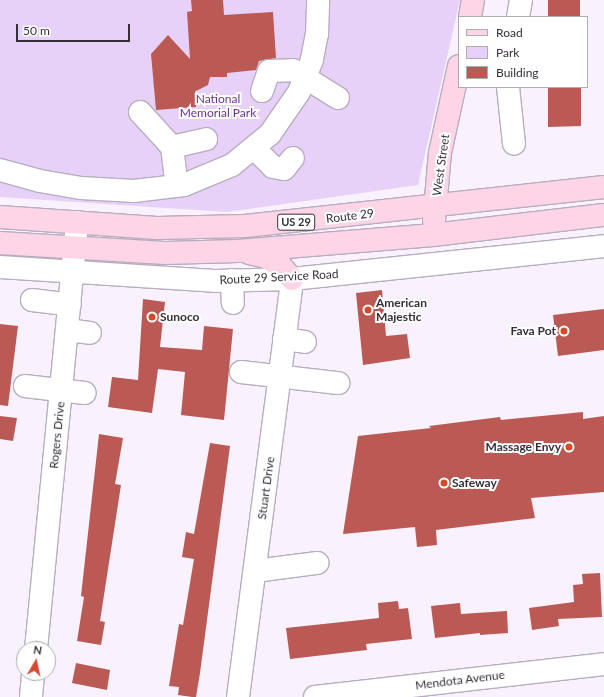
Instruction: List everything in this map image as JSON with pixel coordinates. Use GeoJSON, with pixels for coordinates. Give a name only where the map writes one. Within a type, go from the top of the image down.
{"type":"FeatureCollection","features":[{"type":"Feature","properties":{"kind":"main road"},"geometry":{"type":"LineString","coordinates":[[470,16],[473,0]]}},
{"type":"Feature","properties":{"kind":"main road","name":"West Street"},"geometry":{"type":"LineString","coordinates":[[434,235],[440,153],[458,71]]}},
{"type":"Feature","properties":{"kind":"main road","name":"Route 29"},"geometry":{"type":"LineString","coordinates":[[0,217],[157,228],[245,226],[604,187]]}},
{"type":"Feature","properties":{"kind":"main road","name":"Route 29"},"geometry":{"type":"LineString","coordinates":[[0,243],[165,253],[238,251],[434,235],[604,215]]}},
{"type":"Feature","properties":{"kind":"main road"},"geometry":{"type":"LineString","coordinates":[[238,251],[266,257],[281,266],[292,279]]}},
{"type":"Feature","properties":{"kind":"street"},"geometry":{"type":"LineString","coordinates":[[0,170],[40,181],[81,188],[134,191],[177,186],[210,176],[232,165],[254,149],[286,113],[305,78],[317,34],[318,0]]}},
{"type":"Feature","properties":{"kind":"street"},"geometry":{"type":"LineString","coordinates":[[518,16],[521,0]]}},
{"type":"Feature","properties":{"kind":"street"},"geometry":{"type":"LineString","coordinates":[[262,90],[269,71],[293,70],[338,98]]}},
{"type":"Feature","properties":{"kind":"street"},"geometry":{"type":"LineString","coordinates":[[508,88],[514,144]]}},
{"type":"Feature","properties":{"kind":"street"},"geometry":{"type":"LineString","coordinates":[[140,112],[172,147],[177,186]]}},
{"type":"Feature","properties":{"kind":"street"},"geometry":{"type":"LineString","coordinates":[[172,147],[206,139]]}},
{"type":"Feature","properties":{"kind":"street"},"geometry":{"type":"LineString","coordinates":[[254,149],[273,167],[284,169],[293,158]]}},
{"type":"Feature","properties":{"kind":"street","name":"Rogers Drive"},"geometry":{"type":"LineString","coordinates":[[37,641],[77,222]]}},
{"type":"Feature","properties":{"kind":"street","name":"West Street"},"geometry":{"type":"LineString","coordinates":[[434,235],[437,264]]}},
{"type":"Feature","properties":{"kind":"street","name":"Route 29 Service Road"},"geometry":{"type":"LineString","coordinates":[[0,267],[73,272],[132,284],[175,284],[232,280],[292,279],[337,282],[389,276],[437,264],[604,246]]}},
{"type":"Feature","properties":{"kind":"street","name":"Stuart Drive"},"geometry":{"type":"LineString","coordinates":[[238,697],[279,377],[295,341],[292,279]]}},
{"type":"Feature","properties":{"kind":"street"},"geometry":{"type":"LineString","coordinates":[[232,280],[233,304]]}},
{"type":"Feature","properties":{"kind":"street"},"geometry":{"type":"LineString","coordinates":[[32,300],[70,305]]}},
{"type":"Feature","properties":{"kind":"street"},"geometry":{"type":"LineString","coordinates":[[67,330],[90,333]]}},
{"type":"Feature","properties":{"kind":"street"},"geometry":{"type":"LineString","coordinates":[[240,372],[338,383]]}},
{"type":"Feature","properties":{"kind":"street"},"geometry":{"type":"LineString","coordinates":[[25,386],[85,392]]}},
{"type":"Feature","properties":{"kind":"street"},"geometry":{"type":"LineString","coordinates":[[255,571],[317,563]]}},
{"type":"Feature","properties":{"kind":"street","name":"Mendota Avenue"},"geometry":{"type":"LineString","coordinates":[[315,697],[604,664]]}},
{"type":"Feature","properties":{"kind":"street"},"geometry":{"type":"LineString","coordinates":[[31,697],[32,681]]}},
{"type":"Feature","properties":{"kind":"green space","name":"National Memorial Park"},"geometry":{"type":"Polygon","coordinates":[[[0,0],[460,0],[418,185],[227,212],[0,197],[0,0]]]}},
{"type":"Feature","properties":{"kind":"building"},"geometry":{"type":"Polygon","coordinates":[[[191,0],[223,0],[224,15],[273,12],[276,58],[259,61],[256,70],[227,73],[227,77],[210,77],[208,85],[196,91],[196,107],[156,110],[151,54],[168,35],[190,59],[187,12],[192,11],[191,0]]]}},
{"type":"Feature","properties":{"kind":"building"},"geometry":{"type":"Polygon","coordinates":[[[548,0],[580,0],[580,16],[548,16],[548,0]]]}},
{"type":"Feature","properties":{"kind":"building"},"geometry":{"type":"Polygon","coordinates":[[[548,88],[581,88],[581,126],[548,127],[548,88]]]}},
{"type":"Feature","properties":{"kind":"building"},"geometry":{"type":"Polygon","coordinates":[[[382,290],[386,336],[407,334],[410,358],[363,365],[356,293],[382,290]]]}},
{"type":"Feature","properties":{"kind":"building"},"geometry":{"type":"Polygon","coordinates":[[[143,299],[165,302],[160,347],[202,350],[204,326],[233,329],[224,420],[181,415],[185,372],[158,369],[152,413],[108,407],[112,377],[138,380],[143,299]]]}},
{"type":"Feature","properties":{"kind":"building"},"geometry":{"type":"Polygon","coordinates":[[[604,309],[604,350],[558,356],[553,315],[604,309]]]}},
{"type":"Feature","properties":{"kind":"building"},"geometry":{"type":"Polygon","coordinates":[[[0,324],[18,326],[8,406],[0,405],[0,324]]]}},
{"type":"Feature","properties":{"kind":"building"},"geometry":{"type":"Polygon","coordinates":[[[583,412],[583,419],[604,416],[604,492],[531,498],[535,518],[436,530],[437,545],[417,547],[415,527],[343,534],[358,436],[431,428],[429,426],[500,417],[501,420],[583,412]]]}},
{"type":"Feature","properties":{"kind":"building"},"geometry":{"type":"Polygon","coordinates":[[[0,416],[17,418],[13,441],[0,439],[0,416]]]}},
{"type":"Feature","properties":{"kind":"building"},"geometry":{"type":"Polygon","coordinates":[[[99,434],[123,438],[115,484],[121,485],[100,621],[105,622],[101,645],[77,641],[84,597],[81,596],[99,434]]]}},
{"type":"Feature","properties":{"kind":"building"},"geometry":{"type":"Polygon","coordinates":[[[210,443],[230,446],[200,673],[196,697],[192,697],[178,695],[179,687],[169,686],[179,624],[183,625],[194,559],[182,557],[186,532],[194,534],[210,443]]]}},
{"type":"Feature","properties":{"kind":"building"},"geometry":{"type":"Polygon","coordinates":[[[600,573],[602,617],[558,619],[559,626],[532,630],[529,608],[574,602],[573,585],[583,584],[582,574],[600,573]]]}},
{"type":"Feature","properties":{"kind":"building"},"geometry":{"type":"Polygon","coordinates":[[[398,601],[399,609],[408,608],[412,639],[366,644],[367,650],[290,659],[286,628],[379,618],[378,603],[398,601]]]}},
{"type":"Feature","properties":{"kind":"building"},"geometry":{"type":"Polygon","coordinates":[[[460,603],[461,614],[507,611],[508,633],[480,635],[480,633],[435,638],[431,606],[460,603]]]}},
{"type":"Feature","properties":{"kind":"building"},"geometry":{"type":"Polygon","coordinates":[[[76,663],[110,670],[107,690],[72,683],[76,663]]]}},
{"type":"Feature","properties":{"kind":"place","name":"American Majestic"},"geometry":{"type":"Point","coordinates":[368,310]}},
{"type":"Feature","properties":{"kind":"place","name":"Sunoco"},"geometry":{"type":"Point","coordinates":[152,317]}},
{"type":"Feature","properties":{"kind":"place","name":"Fava Pot"},"geometry":{"type":"Point","coordinates":[564,331]}},
{"type":"Feature","properties":{"kind":"place","name":"Massage Envy"},"geometry":{"type":"Point","coordinates":[569,447]}},
{"type":"Feature","properties":{"kind":"place","name":"Safeway"},"geometry":{"type":"Point","coordinates":[444,483]}}]}
